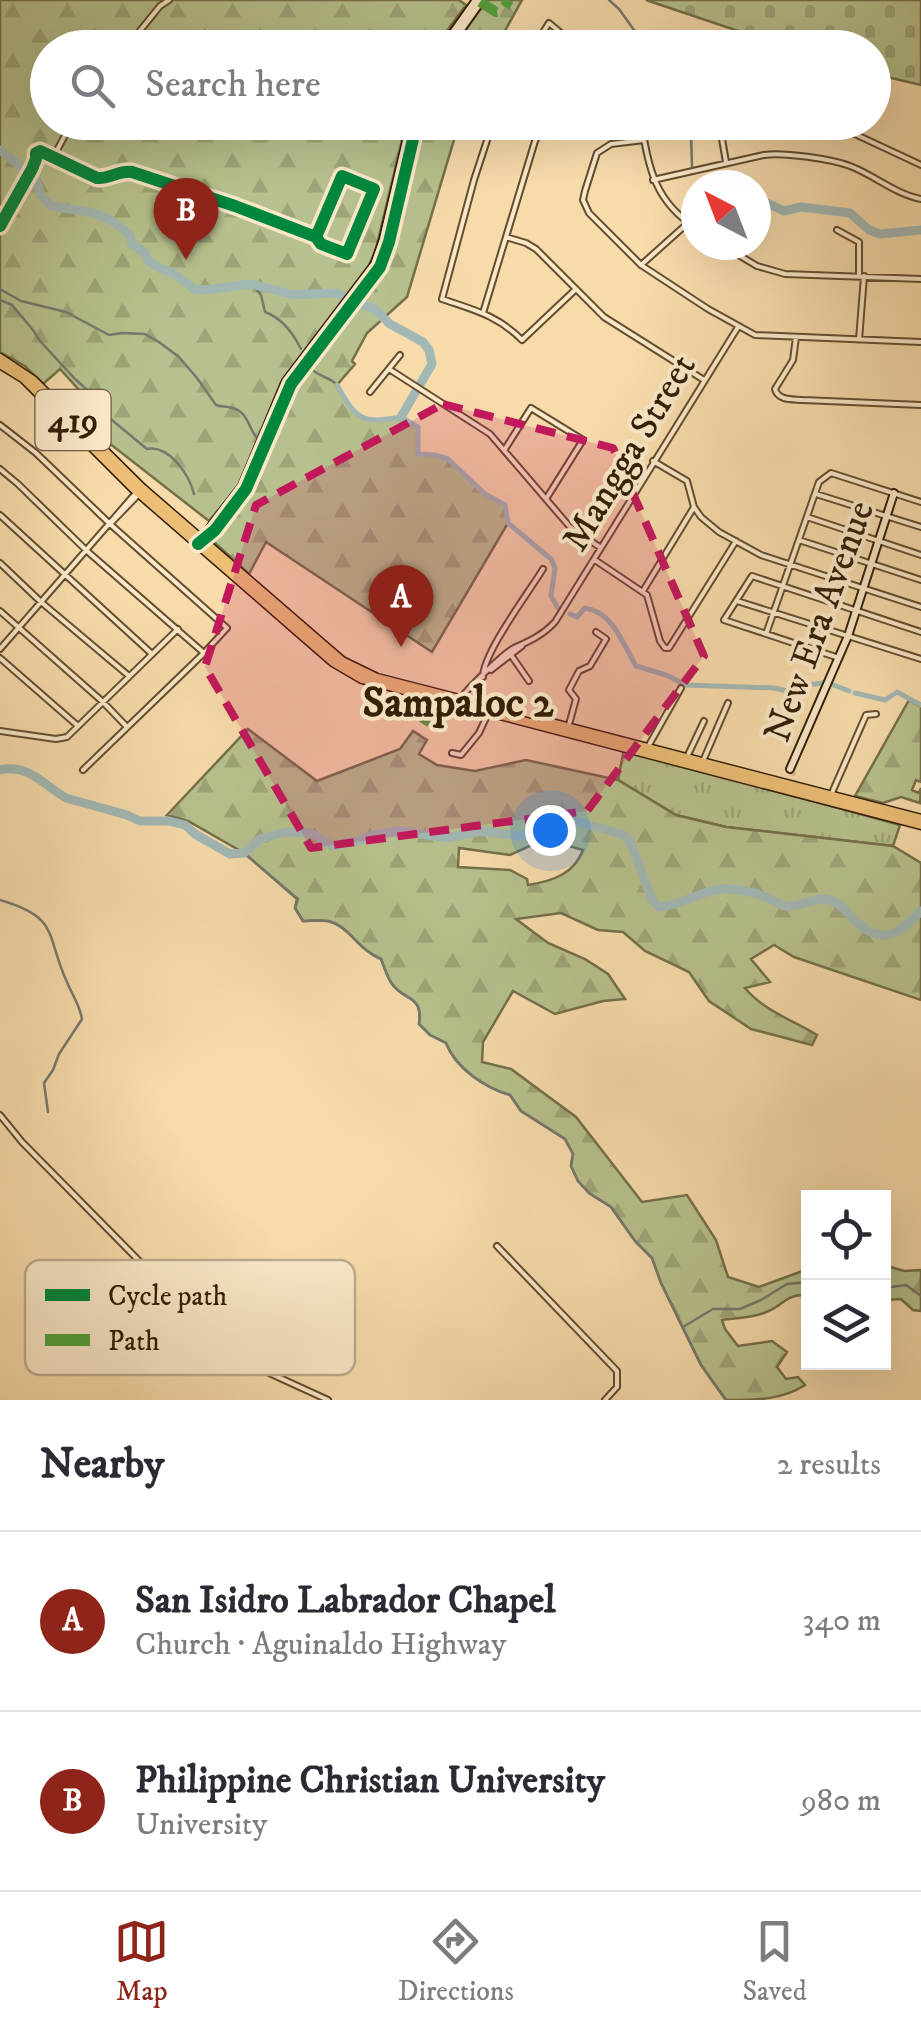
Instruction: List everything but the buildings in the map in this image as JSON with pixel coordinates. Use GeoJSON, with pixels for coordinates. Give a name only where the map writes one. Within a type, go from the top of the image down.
{"type":"FeatureCollection","features":[{"type":"Feature","properties":{"kind":"main road"},"geometry":{"type":"LineString","coordinates":[[457,30],[477,1]]}},
{"type":"Feature","properties":{"kind":"main road"},"geometry":{"type":"LineString","coordinates":[[201,541],[242,486],[286,381],[357,294],[380,254],[409,140]]}},
{"type":"Feature","properties":{"kind":"main road","name":"419"},"geometry":{"type":"LineString","coordinates":[[0,361],[33,380],[139,491],[342,662],[376,678],[459,702],[647,749],[789,776],[844,801],[921,822]]}},
{"type":"Feature","properties":{"kind":"main road","name":"New Era Avenue"},"geometry":{"type":"LineString","coordinates":[[789,776],[848,636],[894,493]]}},
{"type":"Feature","properties":{"kind":"main road","name":"419"},"geometry":{"type":"LineString","coordinates":[[647,749],[789,776],[844,801]]}},
{"type":"Feature","properties":{"kind":"street"},"geometry":{"type":"LineString","coordinates":[[141,30],[169,0]]}},
{"type":"Feature","properties":{"kind":"street"},"geometry":{"type":"LineString","coordinates":[[54,156],[62,140]]}},
{"type":"Feature","properties":{"kind":"street"},"geometry":{"type":"LineString","coordinates":[[487,140],[442,299],[483,312],[522,340],[576,289]]}},
{"type":"Feature","properties":{"kind":"street"},"geometry":{"type":"LineString","coordinates":[[483,312],[536,140]]}},
{"type":"Feature","properties":{"kind":"street"},"geometry":{"type":"LineString","coordinates":[[681,217],[661,196],[653,180],[644,140],[611,144],[597,153],[583,200],[589,213],[657,278],[738,327],[755,335],[921,342]]}},
{"type":"Feature","properties":{"kind":"street"},"geometry":{"type":"LineString","coordinates":[[722,140],[726,162]]}},
{"type":"Feature","properties":{"kind":"street"},"geometry":{"type":"LineString","coordinates":[[869,140],[921,165]]}},
{"type":"Feature","properties":{"kind":"street"},"geometry":{"type":"LineString","coordinates":[[653,180],[773,153],[847,164],[921,199]]}},
{"type":"Feature","properties":{"kind":"street"},"geometry":{"type":"LineString","coordinates":[[0,226],[31,170],[41,158],[54,156],[90,176],[106,178],[132,172],[235,206],[316,237],[321,244],[347,254],[374,189],[342,176],[316,237]]}},
{"type":"Feature","properties":{"kind":"street"},"geometry":{"type":"LineString","coordinates":[[641,265],[681,230]]}},
{"type":"Feature","properties":{"kind":"street"},"geometry":{"type":"LineString","coordinates":[[837,230],[858,242],[859,340]]}},
{"type":"Feature","properties":{"kind":"street"},"geometry":{"type":"LineString","coordinates":[[506,236],[536,249],[604,318],[704,380]]}},
{"type":"Feature","properties":{"kind":"street"},"geometry":{"type":"LineString","coordinates":[[747,260],[785,274],[921,280]]}},
{"type":"Feature","properties":{"kind":"street","name":"Mangga Street"},"geometry":{"type":"LineString","coordinates":[[522,646],[540,636],[566,606],[738,327]]}},
{"type":"Feature","properties":{"kind":"street"},"geometry":{"type":"LineString","coordinates":[[796,337],[793,360],[775,389],[778,396],[921,405]]}},
{"type":"Feature","properties":{"kind":"street"},"geometry":{"type":"LineString","coordinates":[[370,392],[400,356]]}},
{"type":"Feature","properties":{"kind":"street"},"geometry":{"type":"LineString","coordinates":[[389,368],[490,434],[570,527],[602,548]]}},
{"type":"Feature","properties":{"kind":"street"},"geometry":{"type":"LineString","coordinates":[[505,449],[530,408],[583,440],[546,500]]}},
{"type":"Feature","properties":{"kind":"street"},"geometry":{"type":"LineString","coordinates":[[0,425],[226,625],[226,630],[83,770]]}},
{"type":"Feature","properties":{"kind":"street"},"geometry":{"type":"LineString","coordinates":[[653,461],[686,482],[694,507],[710,525],[761,555],[921,607]]}},
{"type":"Feature","properties":{"kind":"street"},"geometry":{"type":"LineString","coordinates":[[0,469],[204,652]]}},
{"type":"Feature","properties":{"kind":"street"},"geometry":{"type":"LineString","coordinates":[[766,634],[819,482],[831,473],[921,502]]}},
{"type":"Feature","properties":{"kind":"street"},"geometry":{"type":"LineString","coordinates":[[0,649],[139,491]]}},
{"type":"Feature","properties":{"kind":"street"},"geometry":{"type":"LineString","coordinates":[[816,493],[921,528]]}},
{"type":"Feature","properties":{"kind":"street"},"geometry":{"type":"LineString","coordinates":[[643,591],[694,507]]}},
{"type":"Feature","properties":{"kind":"street"},"geometry":{"type":"LineString","coordinates":[[0,515],[152,654]]}},
{"type":"Feature","properties":{"kind":"street"},"geometry":{"type":"LineString","coordinates":[[807,517],[921,554]]}},
{"type":"Feature","properties":{"kind":"street"},"geometry":{"type":"LineString","coordinates":[[799,540],[921,580]]}},
{"type":"Feature","properties":{"kind":"street"},"geometry":{"type":"LineString","coordinates":[[594,560],[643,591],[665,648],[672,646],[736,541]]}},
{"type":"Feature","properties":{"kind":"street"},"geometry":{"type":"LineString","coordinates":[[0,563],[129,676]]}},
{"type":"Feature","properties":{"kind":"street"},"geometry":{"type":"LineString","coordinates":[[485,674],[483,669],[496,644],[543,569]]}},
{"type":"Feature","properties":{"kind":"street"},"geometry":{"type":"LineString","coordinates":[[839,658],[724,620],[752,576],[921,632]]}},
{"type":"Feature","properties":{"kind":"street"},"geometry":{"type":"LineString","coordinates":[[737,600],[921,659]]}},
{"type":"Feature","properties":{"kind":"street"},"geometry":{"type":"LineString","coordinates":[[0,611],[127,727]]}},
{"type":"Feature","properties":{"kind":"street"},"geometry":{"type":"LineString","coordinates":[[0,731],[61,740],[178,629]]}},
{"type":"Feature","properties":{"kind":"street"},"geometry":{"type":"LineString","coordinates":[[567,729],[576,699],[570,690],[579,671],[590,666],[606,638],[596,632]]}},
{"type":"Feature","properties":{"kind":"street"},"geometry":{"type":"LineString","coordinates":[[459,702],[509,652],[522,646]]}},
{"type":"Feature","properties":{"kind":"street"},"geometry":{"type":"LineString","coordinates":[[485,674],[522,646]]}},
{"type":"Feature","properties":{"kind":"street"},"geometry":{"type":"LineString","coordinates":[[511,655],[528,681]]}},
{"type":"Feature","properties":{"kind":"street"},"geometry":{"type":"LineString","coordinates":[[0,658],[78,726]]}},
{"type":"Feature","properties":{"kind":"street"},"geometry":{"type":"LineString","coordinates":[[647,749],[681,688]]}},
{"type":"Feature","properties":{"kind":"street"},"geometry":{"type":"LineString","coordinates":[[703,761],[728,704]]}},
{"type":"Feature","properties":{"kind":"street"},"geometry":{"type":"LineString","coordinates":[[452,753],[461,755],[479,734],[491,710]]}},
{"type":"Feature","properties":{"kind":"street"},"geometry":{"type":"LineString","coordinates":[[830,795],[866,714],[876,714]]}},
{"type":"Feature","properties":{"kind":"street"},"geometry":{"type":"LineString","coordinates":[[687,757],[704,720]]}},
{"type":"Feature","properties":{"kind":"street"},"geometry":{"type":"LineString","coordinates":[[0,1116],[138,1260]]}},
{"type":"Feature","properties":{"kind":"street"},"geometry":{"type":"LineString","coordinates":[[497,1246],[616,1371],[617,1386],[606,1400]]}},
{"type":"Feature","properties":{"kind":"street"},"geometry":{"type":"LineString","coordinates":[[274,1375],[328,1400]]}},
{"type":"Feature","properties":{"kind":"highlighted area"},"geometry":{"type":"Polygon","coordinates":[[[443,404],[613,448],[704,656],[587,811],[311,848],[205,667],[256,505],[443,404]]]}},
{"type":"Feature","properties":{"kind":"green space"},"geometry":{"type":"Polygon","coordinates":[[[0,0],[459,0],[466,5],[448,30],[30,30],[30,140],[402,140],[375,253],[368,267],[281,382],[238,487],[209,521],[73,415],[88,400],[60,369],[43,384],[25,366],[0,352],[0,0]]]}},
{"type":"Feature","properties":{"kind":"green space"},"geometry":{"type":"Polygon","coordinates":[[[487,0],[522,0],[505,30],[465,30],[487,0]]]}},
{"type":"Feature","properties":{"kind":"green space"},"geometry":{"type":"Polygon","coordinates":[[[646,0],[921,0],[921,85],[891,78],[891,30],[735,30],[646,0]]]}},
{"type":"Feature","properties":{"kind":"green space"},"geometry":{"type":"Polygon","coordinates":[[[417,140],[454,140],[407,297],[367,333],[352,361],[355,364],[337,385],[362,417],[401,417],[418,427],[418,454],[448,459],[485,494],[505,505],[508,523],[432,652],[266,542],[249,574],[213,541],[254,482],[291,390],[382,268],[392,243],[417,140]]]}},
{"type":"Feature","properties":{"kind":"green space"},"geometry":{"type":"Polygon","coordinates":[[[909,700],[921,707],[921,782],[916,780],[912,790],[919,793],[921,788],[920,803],[901,797],[883,803],[855,796],[909,700]]]}},
{"type":"Feature","properties":{"kind":"green space"},"geometry":{"type":"Polygon","coordinates":[[[248,729],[317,781],[400,749],[413,731],[427,740],[419,754],[437,765],[475,771],[526,760],[618,780],[676,815],[726,827],[893,846],[921,863],[921,1000],[794,957],[774,945],[751,959],[770,982],[745,988],[769,1009],[817,1035],[812,1045],[751,1029],[709,1001],[689,972],[645,951],[623,932],[598,930],[561,913],[516,919],[548,943],[608,974],[625,999],[555,1014],[513,991],[483,1042],[482,1062],[511,1069],[576,1117],[642,1202],[687,1195],[716,1240],[728,1277],[759,1287],[801,1272],[801,1296],[759,1315],[722,1320],[738,1346],[772,1341],[787,1352],[777,1367],[786,1379],[798,1377],[805,1385],[778,1396],[726,1400],[701,1365],[652,1258],[611,1207],[578,1181],[571,1166],[573,1154],[565,1139],[521,1111],[510,1095],[464,1069],[446,1043],[419,1024],[416,1003],[392,984],[381,959],[335,924],[303,921],[295,908],[297,899],[244,853],[188,821],[167,815],[248,729]],[[545,839],[510,855],[459,848],[458,867],[510,870],[527,879],[528,885],[562,875],[583,850],[545,839]]]}},
{"type":"Feature","properties":{"kind":"green space"},"geometry":{"type":"Polygon","coordinates":[[[624,749],[900,825],[893,846],[726,827],[676,815],[618,780],[624,749]]]}},
{"type":"Feature","properties":{"kind":"green space"},"geometry":{"type":"Polygon","coordinates":[[[891,1267],[921,1270],[921,1311],[913,1310],[901,1299],[891,1300],[891,1267]]]}},
{"type":"Feature","properties":{"kind":"waterway"},"geometry":{"type":"LineString","coordinates":[[609,0],[634,30]]}},
{"type":"Feature","properties":{"kind":"waterway"},"geometry":{"type":"LineString","coordinates":[[691,140],[692,167]]}},
{"type":"Feature","properties":{"kind":"waterway"},"geometry":{"type":"LineString","coordinates":[[0,150],[36,178],[40,194],[51,206],[109,219],[129,234],[132,244],[146,254],[148,261],[172,272],[194,289],[252,284],[293,295],[336,293],[374,309],[429,350],[432,364],[401,417]]}},
{"type":"Feature","properties":{"kind":"waterway"},"geometry":{"type":"LineString","coordinates":[[771,205],[784,211],[801,207],[850,213],[869,230],[880,234],[921,230]]}},
{"type":"Feature","properties":{"kind":"waterway"},"geometry":{"type":"LineString","coordinates":[[252,284],[261,295],[265,312],[286,327],[301,349]]}},
{"type":"Feature","properties":{"kind":"waterway"},"geometry":{"type":"LineString","coordinates":[[0,289],[21,301],[66,312],[109,335],[145,334],[159,342],[179,357],[216,405],[230,407],[245,416],[257,438]]}},
{"type":"Feature","properties":{"kind":"waterway"},"geometry":{"type":"LineString","coordinates":[[0,300],[12,305],[40,341],[102,403],[113,421],[147,449],[163,452],[177,462],[194,494]]}},
{"type":"Feature","properties":{"kind":"waterway"},"geometry":{"type":"LineString","coordinates":[[312,369],[337,385]]}},
{"type":"Feature","properties":{"kind":"waterway"},"geometry":{"type":"LineString","coordinates":[[337,385],[362,417],[401,417],[418,427],[418,454],[448,459],[485,494],[505,505],[508,523],[551,559],[555,568],[551,596],[558,608]]}},
{"type":"Feature","properties":{"kind":"waterway"},"geometry":{"type":"LineString","coordinates":[[570,614],[577,617],[585,608],[595,611],[616,630],[636,666],[686,685],[792,692],[822,683]]}},
{"type":"Feature","properties":{"kind":"waterway"},"geometry":{"type":"LineString","coordinates":[[831,684],[849,691]]}},
{"type":"Feature","properties":{"kind":"waterway"},"geometry":{"type":"LineString","coordinates":[[855,693],[885,700],[897,692],[921,705]]}},
{"type":"Feature","properties":{"kind":"waterway"},"geometry":{"type":"LineString","coordinates":[[0,770],[28,773],[66,798],[140,821],[185,825],[230,854],[244,853],[260,839],[286,832],[311,833],[332,846],[401,831],[447,838],[481,831],[519,836],[567,819],[622,834],[630,841],[652,900],[659,907],[727,889],[756,894],[786,906],[826,899],[838,904],[867,930],[883,935],[899,930],[921,911]]}},
{"type":"Feature","properties":{"kind":"waterway"},"geometry":{"type":"LineString","coordinates":[[244,853],[298,899],[295,908],[303,921],[336,924],[381,959],[392,984],[416,1003],[419,1024],[446,1043],[464,1069],[510,1095],[521,1111],[565,1139],[573,1154],[571,1166],[578,1181],[611,1207],[652,1258],[701,1365],[726,1400]]}},
{"type":"Feature","properties":{"kind":"waterway"},"geometry":{"type":"LineString","coordinates":[[0,900],[42,921],[81,1013],[82,1019],[44,1083],[48,1112]]}},
{"type":"Feature","properties":{"kind":"waterway"},"geometry":{"type":"LineString","coordinates":[[683,1327],[713,1309],[740,1309],[787,1284],[801,1283]]}},
{"type":"Feature","properties":{"kind":"waterway"},"geometry":{"type":"LineString","coordinates":[[891,1287],[906,1285],[921,1296]]}},
{"type":"Feature","properties":{"kind":"tunnel"},"geometry":{"type":"LineString","coordinates":[[792,775],[793,771]]}},
{"type":"Feature","properties":{"kind":"marked path"},"geometry":{"type":"LineString","coordinates":[[480,2],[496,12],[502,11],[509,0]]}},
{"type":"Feature","properties":{"kind":"marked path"},"geometry":{"type":"LineString","coordinates":[[423,724],[434,707]]}},
{"type":"Feature","properties":{"kind":"cycle path"},"geometry":{"type":"LineString","coordinates":[[198,544],[215,530],[246,489],[291,384],[380,267],[413,140]]}},
{"type":"Feature","properties":{"kind":"cycle path"},"geometry":{"type":"LineString","coordinates":[[0,226],[40,151],[97,178],[132,172],[235,206],[316,237],[321,244],[347,254],[374,189],[342,176],[316,237]]}},
{"type":"Feature","properties":{"kind":"place","name":"Philippine Christian University"},"geometry":{"type":"Point","coordinates":[186,260]}},
{"type":"Feature","properties":{"kind":"place","name":"San Isidro Labrador Chapel"},"geometry":{"type":"Point","coordinates":[401,647]}},
{"type":"Feature","properties":{"kind":"district","name":"Sampaloc 2"},"geometry":{"type":"Point","coordinates":[458,701]}}]}
